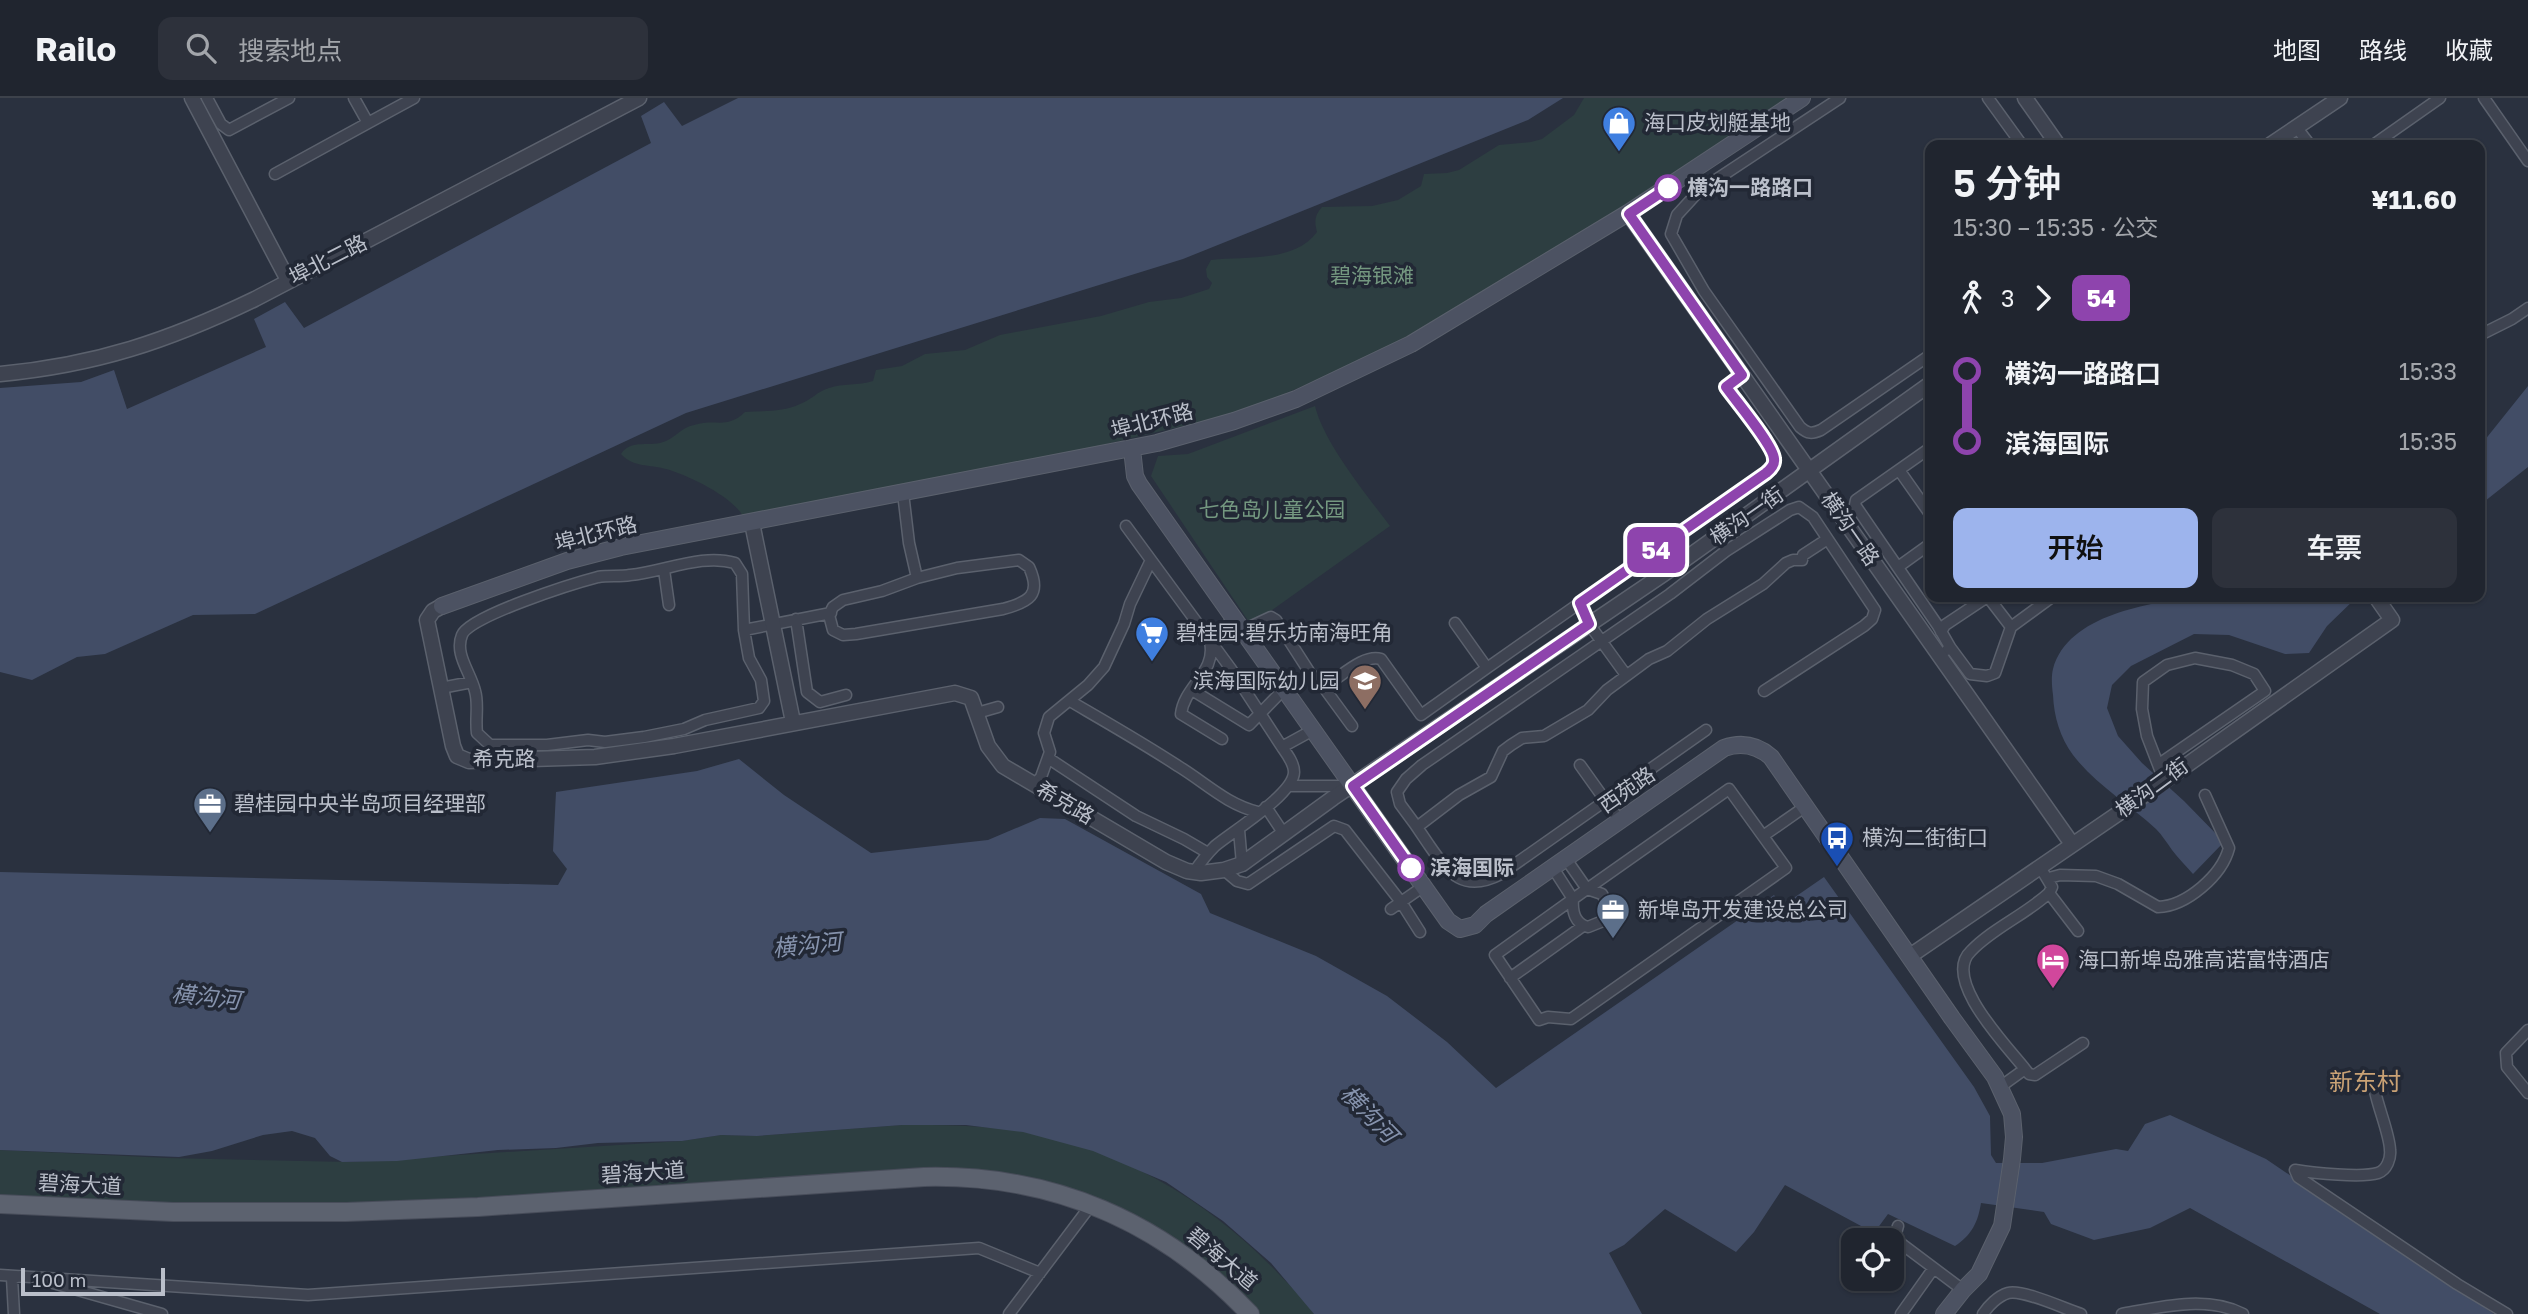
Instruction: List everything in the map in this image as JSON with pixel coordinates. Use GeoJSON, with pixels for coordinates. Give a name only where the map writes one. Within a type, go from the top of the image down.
{"type":"FeatureCollection","features":[{"type":"Feature","properties":{"kind":"main road","name":"埠北环路"},"geometry":{"type":"LineString","coordinates":[[442,606],[593,554],[1132,449],[1186,436],[1296,399],[1372,365],[1456,318],[1629,214],[1802,98]]}},
{"type":"Feature","properties":{"kind":"main road","name":"西苑路"},"geometry":{"type":"LineString","coordinates":[[1132,449],[1135,477],[1448,920],[1460,929],[1475,925],[1486,914],[1714,755],[1733,745],[1754,747],[1766,754],[1806,806],[2000,1087],[2012,1114],[2012,1159],[2002,1226],[1982,1268],[1944,1314]]}},
{"type":"Feature","properties":{"kind":"main road","name":"碧海大道"},"geometry":{"type":"LineString","coordinates":[[0,1204],[173,1212],[346,1212],[478,1207],[924,1177],[984,1178],[1067,1196],[1136,1225],[1189,1258],[1226,1289],[1250,1314]]}},
{"type":"Feature","properties":{"kind":"main road","name":"碧海大道"},"geometry":{"type":"LineString","coordinates":[[0,1209],[174,1217],[359,1217],[944,1182],[981,1184],[1024,1190],[1088,1209],[1129,1227],[1182,1259],[1216,1286],[1243,1314]]}},
{"type":"Feature","properties":{"kind":"street"},"geometry":{"type":"LineString","coordinates":[[192,98],[288,280]]}},
{"type":"Feature","properties":{"kind":"street"},"geometry":{"type":"LineString","coordinates":[[207,98],[221,124],[229,130],[289,98]]}},
{"type":"Feature","properties":{"kind":"street"},"geometry":{"type":"LineString","coordinates":[[354,98],[368,123]]}},
{"type":"Feature","properties":{"kind":"street"},"geometry":{"type":"LineString","coordinates":[[275,174],[414,98]]}},
{"type":"Feature","properties":{"kind":"street","name":"埠北二路"},"geometry":{"type":"LineString","coordinates":[[0,374],[63,367],[137,349],[210,320],[639,98]]}},
{"type":"Feature","properties":{"kind":"street"},"geometry":{"type":"LineString","coordinates":[[1840,98],[1699,191],[1677,215],[1671,234],[1704,291],[1800,428],[1812,434],[1925,358]]}},
{"type":"Feature","properties":{"kind":"street"},"geometry":{"type":"LineString","coordinates":[[1988,98],[2018,140]]}},
{"type":"Feature","properties":{"kind":"street"},"geometry":{"type":"LineString","coordinates":[[2025,98],[2054,140]]}},
{"type":"Feature","properties":{"kind":"street"},"geometry":{"type":"LineString","coordinates":[[2278,140],[2340,98]]}},
{"type":"Feature","properties":{"kind":"street"},"geometry":{"type":"LineString","coordinates":[[2380,140],[2440,98]]}},
{"type":"Feature","properties":{"kind":"street"},"geometry":{"type":"LineString","coordinates":[[2484,98],[2528,161]]}},
{"type":"Feature","properties":{"kind":"street"},"geometry":{"type":"LineString","coordinates":[[1784,110],[1795,129]]}},
{"type":"Feature","properties":{"kind":"street"},"geometry":{"type":"LineString","coordinates":[[2297,128],[2306,140]]}},
{"type":"Feature","properties":{"kind":"street","name":"横沟一路"},"geometry":{"type":"LineString","coordinates":[[1629,214],[1810,470],[1945,652],[2072,844]]}},
{"type":"Feature","properties":{"kind":"street"},"geometry":{"type":"LineString","coordinates":[[2485,332],[2528,308]]}},
{"type":"Feature","properties":{"kind":"street"},"geometry":{"type":"LineString","coordinates":[[1322,685],[1328,684],[1367,659],[1381,659],[1421,715],[1771,469],[1774,458],[1769,446],[1726,387],[1742,375]]}},
{"type":"Feature","properties":{"kind":"street"},"geometry":{"type":"LineString","coordinates":[[1757,396],[1771,386]]}},
{"type":"Feature","properties":{"kind":"street","name":"横沟一街"},"geometry":{"type":"LineString","coordinates":[[1353,786],[1925,388]]}},
{"type":"Feature","properties":{"kind":"street"},"geometry":{"type":"LineString","coordinates":[[1925,452],[1856,500],[1855,505],[1941,632],[1945,652],[1969,674],[1987,676],[1995,673],[2011,627],[2045,602]]}},
{"type":"Feature","properties":{"kind":"street"},"geometry":{"type":"LineString","coordinates":[[1899,470],[1925,506]]}},
{"type":"Feature","properties":{"kind":"street"},"geometry":{"type":"LineString","coordinates":[[902,493],[917,578]]}},
{"type":"Feature","properties":{"kind":"street"},"geometry":{"type":"LineString","coordinates":[[1706,730],[1501,874],[1482,882],[1463,880],[1448,871],[1400,804],[1397,792],[1406,779],[1422,765],[1670,594],[1726,551],[1790,510],[1799,508],[1806,510],[1875,610],[1872,619],[1764,691]]}},
{"type":"Feature","properties":{"kind":"street"},"geometry":{"type":"LineString","coordinates":[[752,523],[807,692],[820,702],[846,695]]}},
{"type":"Feature","properties":{"kind":"street"},"geometry":{"type":"LineString","coordinates":[[1126,526],[1291,759],[1294,772],[1291,786]]}},
{"type":"Feature","properties":{"kind":"street"},"geometry":{"type":"LineString","coordinates":[[1417,827],[1459,795],[1492,777],[1503,751],[1511,745],[1522,738],[1544,736],[1588,710],[1606,690],[1626,675],[1649,659],[1667,651],[1713,615],[1727,609],[1752,589],[1763,584],[1786,563],[1802,560],[1803,555],[1826,540]]}},
{"type":"Feature","properties":{"kind":"street"},"geometry":{"type":"LineString","coordinates":[[1898,567],[1925,548]]}},
{"type":"Feature","properties":{"kind":"street"},"geometry":{"type":"LineString","coordinates":[[713,559],[735,563],[742,575],[744,630],[749,658],[761,680],[764,701],[759,708],[705,720],[684,729],[606,742],[588,740],[547,745],[490,745],[477,733],[477,702],[460,649],[461,635],[467,626],[514,605],[598,578],[628,576],[713,559]]}},
{"type":"Feature","properties":{"kind":"street"},"geometry":{"type":"LineString","coordinates":[[744,630],[785,619],[831,613],[843,600],[957,568],[1019,560],[1029,567],[1035,587],[1031,597],[1003,609],[856,634],[843,635],[833,630],[831,613]]}},
{"type":"Feature","properties":{"kind":"street"},"geometry":{"type":"LineString","coordinates":[[1034,785],[1041,777],[1050,752],[1044,733],[1049,717],[1070,701],[1104,667],[1151,560]]}},
{"type":"Feature","properties":{"kind":"street"},"geometry":{"type":"LineString","coordinates":[[664,570],[669,605]]}},
{"type":"Feature","properties":{"kind":"street"},"geometry":{"type":"LineString","coordinates":[[1941,632],[1945,625],[1980,602]]}},
{"type":"Feature","properties":{"kind":"street"},"geometry":{"type":"LineString","coordinates":[[1991,602],[2011,627]]}},
{"type":"Feature","properties":{"kind":"street","name":"横沟二街"},"geometry":{"type":"LineString","coordinates":[[1910,956],[2044,872],[2072,844],[2164,780],[2240,717],[2392,620],[2379,602]]}},
{"type":"Feature","properties":{"kind":"street"},"geometry":{"type":"LineString","coordinates":[[1580,603],[1589,624],[1626,675]]}},
{"type":"Feature","properties":{"kind":"street","name":"希克路"},"geometry":{"type":"LineString","coordinates":[[442,606],[433,611],[427,620],[454,751],[462,759],[469,761],[595,757],[631,753],[955,693],[971,698],[984,738],[997,760],[1034,785],[1166,862],[1194,872],[1224,870],[1242,864],[1353,786]]}},
{"type":"Feature","properties":{"kind":"street"},"geometry":{"type":"LineString","coordinates":[[1222,739],[1181,714],[1181,708],[1212,659],[1210,642],[1219,631],[1271,617],[1276,620],[1310,673],[1352,726]]}},
{"type":"Feature","properties":{"kind":"street"},"geometry":{"type":"LineString","coordinates":[[785,619],[793,722]]}},
{"type":"Feature","properties":{"kind":"street"},"geometry":{"type":"LineString","coordinates":[[1455,623],[1487,667]]}},
{"type":"Feature","properties":{"kind":"street"},"geometry":{"type":"LineString","coordinates":[[2159,764],[2240,717],[2265,691],[2254,674],[2232,664],[2195,658],[2167,665],[2143,682],[2142,709],[2147,736],[2164,780]]}},
{"type":"Feature","properties":{"kind":"street"},"geometry":{"type":"LineString","coordinates":[[441,688],[472,682]]}},
{"type":"Feature","properties":{"kind":"street"},"geometry":{"type":"LineString","coordinates":[[1192,690],[1249,725],[1284,689]]}},
{"type":"Feature","properties":{"kind":"street"},"geometry":{"type":"LineString","coordinates":[[1070,701],[1175,764],[1222,799],[1239,807],[1262,809],[1284,834]]}},
{"type":"Feature","properties":{"kind":"street"},"geometry":{"type":"LineString","coordinates":[[978,713],[998,707]]}},
{"type":"Feature","properties":{"kind":"street"},"geometry":{"type":"LineString","coordinates":[[1282,747],[1313,730]]}},
{"type":"Feature","properties":{"kind":"street"},"geometry":{"type":"LineString","coordinates":[[1048,758],[1136,816],[1208,853]]}},
{"type":"Feature","properties":{"kind":"street"},"geometry":{"type":"LineString","coordinates":[[1580,765],[1620,821]]}},
{"type":"Feature","properties":{"kind":"street"},"geometry":{"type":"LineString","coordinates":[[1194,872],[1208,853],[1291,786],[1353,786]]}},
{"type":"Feature","properties":{"kind":"street"},"geometry":{"type":"LineString","coordinates":[[1730,789],[1763,836],[1786,868],[1571,1019],[1548,1017],[1539,1020],[1495,955],[1730,789]]}},
{"type":"Feature","properties":{"kind":"street"},"geometry":{"type":"LineString","coordinates":[[2044,872],[2096,876],[2118,884],[2158,907],[2183,901],[2208,881],[2227,857],[2229,848],[2205,795]]}},
{"type":"Feature","properties":{"kind":"street"},"geometry":{"type":"LineString","coordinates":[[1763,836],[1806,806]]}},
{"type":"Feature","properties":{"kind":"street"},"geometry":{"type":"LineString","coordinates":[[1127,839],[1136,816]]}},
{"type":"Feature","properties":{"kind":"street"},"geometry":{"type":"LineString","coordinates":[[1224,870],[1237,881],[1248,884],[1334,826],[1345,830],[1401,902],[1420,932]]}},
{"type":"Feature","properties":{"kind":"street"},"geometry":{"type":"LineString","coordinates":[[1239,830],[1242,864]]}},
{"type":"Feature","properties":{"kind":"street"},"geometry":{"type":"LineString","coordinates":[[1560,863],[1587,889],[1602,894],[1611,911],[1603,921],[1588,928],[1583,926],[1574,912],[1573,899],[1560,863]]}},
{"type":"Feature","properties":{"kind":"street"},"geometry":{"type":"LineString","coordinates":[[2044,872],[2052,887],[2049,893],[1968,953],[1963,968],[1967,989],[2029,1074],[2035,1075],[2083,1043]]}},
{"type":"Feature","properties":{"kind":"street"},"geometry":{"type":"LineString","coordinates":[[1391,909],[1424,886]]}},
{"type":"Feature","properties":{"kind":"street"},"geometry":{"type":"LineString","coordinates":[[2049,893],[2078,930]]}},
{"type":"Feature","properties":{"kind":"street"},"geometry":{"type":"LineString","coordinates":[[1510,978],[1583,926]]}},
{"type":"Feature","properties":{"kind":"street"},"geometry":{"type":"LineString","coordinates":[[2528,1030],[2506,1053],[2507,1067],[2528,1093]]}},
{"type":"Feature","properties":{"kind":"street"},"geometry":{"type":"LineString","coordinates":[[2000,1087],[2025,1069]]}},
{"type":"Feature","properties":{"kind":"street"},"geometry":{"type":"LineString","coordinates":[[2375,1091],[2391,1153],[2386,1167],[2379,1173],[2327,1174],[2295,1170],[2298,1177],[2507,1314]]}},
{"type":"Feature","properties":{"kind":"street"},"geometry":{"type":"LineString","coordinates":[[1009,1314],[1088,1209]]}},
{"type":"Feature","properties":{"kind":"street"},"geometry":{"type":"LineString","coordinates":[[1898,1226],[1896,1233],[1899,1242],[1962,1290]]}},
{"type":"Feature","properties":{"kind":"street"},"geometry":{"type":"LineString","coordinates":[[0,1275],[308,1295],[979,1248],[1040,1273]]}},
{"type":"Feature","properties":{"kind":"street"},"geometry":{"type":"LineString","coordinates":[[1901,1314],[1933,1269]]}},
{"type":"Feature","properties":{"kind":"street"},"geometry":{"type":"LineString","coordinates":[[14,1314],[12,1278],[22,1276],[78,1289],[162,1314]]}},
{"type":"Feature","properties":{"kind":"street"},"geometry":{"type":"LineString","coordinates":[[1983,1314],[1995,1300],[2009,1293],[2081,1314]]}},
{"type":"Feature","properties":{"kind":"street"},"geometry":{"type":"LineString","coordinates":[[2046,1302],[2054,1314]]}},
{"type":"Feature","properties":{"kind":"street"},"geometry":{"type":"LineString","coordinates":[[2122,1314],[2174,1306],[2215,1305],[2234,1312]]}},
{"type":"Feature","properties":{"kind":"green space","name":"碧海银滩"},"geometry":{"type":"Polygon","coordinates":[[[1584,98],[1786,98],[1593,226],[1390,346],[1265,402],[1212,419],[1077,451],[744,518],[731,502],[698,482],[666,469],[636,464],[621,454],[630,446],[666,441],[694,425],[732,421],[745,412],[787,408],[829,388],[873,381],[876,370],[902,366],[925,354],[965,350],[1000,335],[1101,316],[1209,289],[1212,283],[1207,277],[1206,269],[1211,260],[1268,256],[1296,249],[1317,232],[1316,218],[1322,207],[1372,206],[1398,200],[1421,186],[1424,174],[1459,170],[1499,145],[1542,139],[1574,115],[1584,98]]]}},
{"type":"Feature","properties":{"kind":"green space","name":"七色岛儿童公园"},"geometry":{"type":"Polygon","coordinates":[[[1315,406],[1336,452],[1390,526],[1251,625],[1151,476],[1158,456],[1188,454],[1315,406]]]}},
{"type":"Feature","properties":{"kind":"green space"},"geometry":{"type":"Polygon","coordinates":[[[902,1125],[976,1126],[1020,1131],[1092,1150],[1126,1164],[1159,1180],[1220,1221],[1275,1270],[1314,1314],[1248,1314],[1111,1212],[939,1177],[239,1213],[0,1200],[0,1150],[167,1158],[349,1162],[682,1141],[721,1135],[757,1136],[902,1125]]]}},
{"type":"Feature","properties":{"kind":"water"},"geometry":{"type":"Polygon","coordinates":[[[738,98],[1563,98],[1528,120],[1183,259],[686,413],[255,614],[193,615],[105,654],[77,657],[32,680],[0,672],[0,388],[81,382],[114,370],[127,409],[266,347],[254,319],[285,302],[304,328],[651,143],[641,116],[664,102],[682,126],[738,98]]]}},
{"type":"Feature","properties":{"kind":"water"},"geometry":{"type":"Polygon","coordinates":[[[2528,386],[2528,467],[2485,501],[2485,440],[2528,386]]]}},
{"type":"Feature","properties":{"kind":"water"},"geometry":{"type":"Polygon","coordinates":[[[2352,602],[2327,626],[2309,653],[2285,654],[2229,635],[2194,634],[2131,666],[2112,685],[2107,708],[2118,736],[2142,763],[2224,842],[2193,874],[2156,829],[2102,785],[2073,755],[2056,719],[2053,669],[2062,650],[2075,635],[2113,615],[2157,603],[2352,602]]]}},
{"type":"Feature","properties":{"kind":"water","name":"横沟河"},"geometry":{"type":"Polygon","coordinates":[[[739,759],[784,795],[871,853],[988,840],[1040,818],[1065,819],[1201,894],[1210,913],[1316,956],[1387,996],[1447,1042],[1496,1088],[1774,895],[1782,906],[1824,877],[1974,1087],[1990,1116],[1991,1155],[1996,1163],[2042,1163],[2116,1149],[2128,1151],[2145,1124],[2170,1115],[2266,1159],[2494,1314],[2380,1314],[2190,1208],[2150,1228],[2094,1240],[2051,1224],[2044,1212],[1981,1203],[1973,1228],[1955,1246],[1888,1214],[1878,1228],[1865,1228],[1785,1185],[1754,1232],[1736,1252],[1665,1209],[1624,1245],[1609,1253],[1642,1314],[1314,1314],[1271,1263],[1223,1221],[1166,1182],[1093,1151],[1023,1132],[966,1125],[902,1125],[757,1136],[721,1135],[682,1141],[598,1143],[498,1150],[397,1161],[342,1162],[330,1156],[315,1138],[292,1131],[263,1135],[212,1151],[179,1157],[0,1150],[0,872],[558,885],[567,869],[553,851],[556,792],[697,771],[739,759]]]}},
{"type":"Feature","properties":{"kind":"bus line","name":"54"},"geometry":{"type":"LineString","coordinates":[[1411,868],[1353,786],[1589,624],[1580,603],[1766,473],[1774,463],[1769,446],[1726,387],[1742,375],[1629,214],[1668,188]]}},
{"type":"Feature","properties":{"kind":"place","name":"海口皮划艇基地"},"geometry":{"type":"Point","coordinates":[1619,153]}},
{"type":"Feature","properties":{"kind":"place","name":"横沟一路路口"},"geometry":{"type":"Point","coordinates":[1668,188]}},
{"type":"Feature","properties":{"kind":"place","name":"碧桂园·碧乐坊南海旺角"},"geometry":{"type":"Point","coordinates":[1152,663]}},
{"type":"Feature","properties":{"kind":"place","name":"滨海国际幼儿园"},"geometry":{"type":"Point","coordinates":[1365,711]}},
{"type":"Feature","properties":{"kind":"place","name":"碧桂园中央半岛项目经理部"},"geometry":{"type":"Point","coordinates":[210,834]}},
{"type":"Feature","properties":{"kind":"place","name":"滨海国际"},"geometry":{"type":"Point","coordinates":[1411,868]}},
{"type":"Feature","properties":{"kind":"place","name":"横沟二街街口"},"geometry":{"type":"Point","coordinates":[1837,868]}},
{"type":"Feature","properties":{"kind":"place","name":"新埠岛开发建设总公司"},"geometry":{"type":"Point","coordinates":[1613,940]}},
{"type":"Feature","properties":{"kind":"place","name":"海口新埠岛雅高诺富特酒店"},"geometry":{"type":"Point","coordinates":[2053,990]}},
{"type":"Feature","properties":{"kind":"district","name":"新东村"},"geometry":{"type":"Point","coordinates":[2365,1082]}}]}
